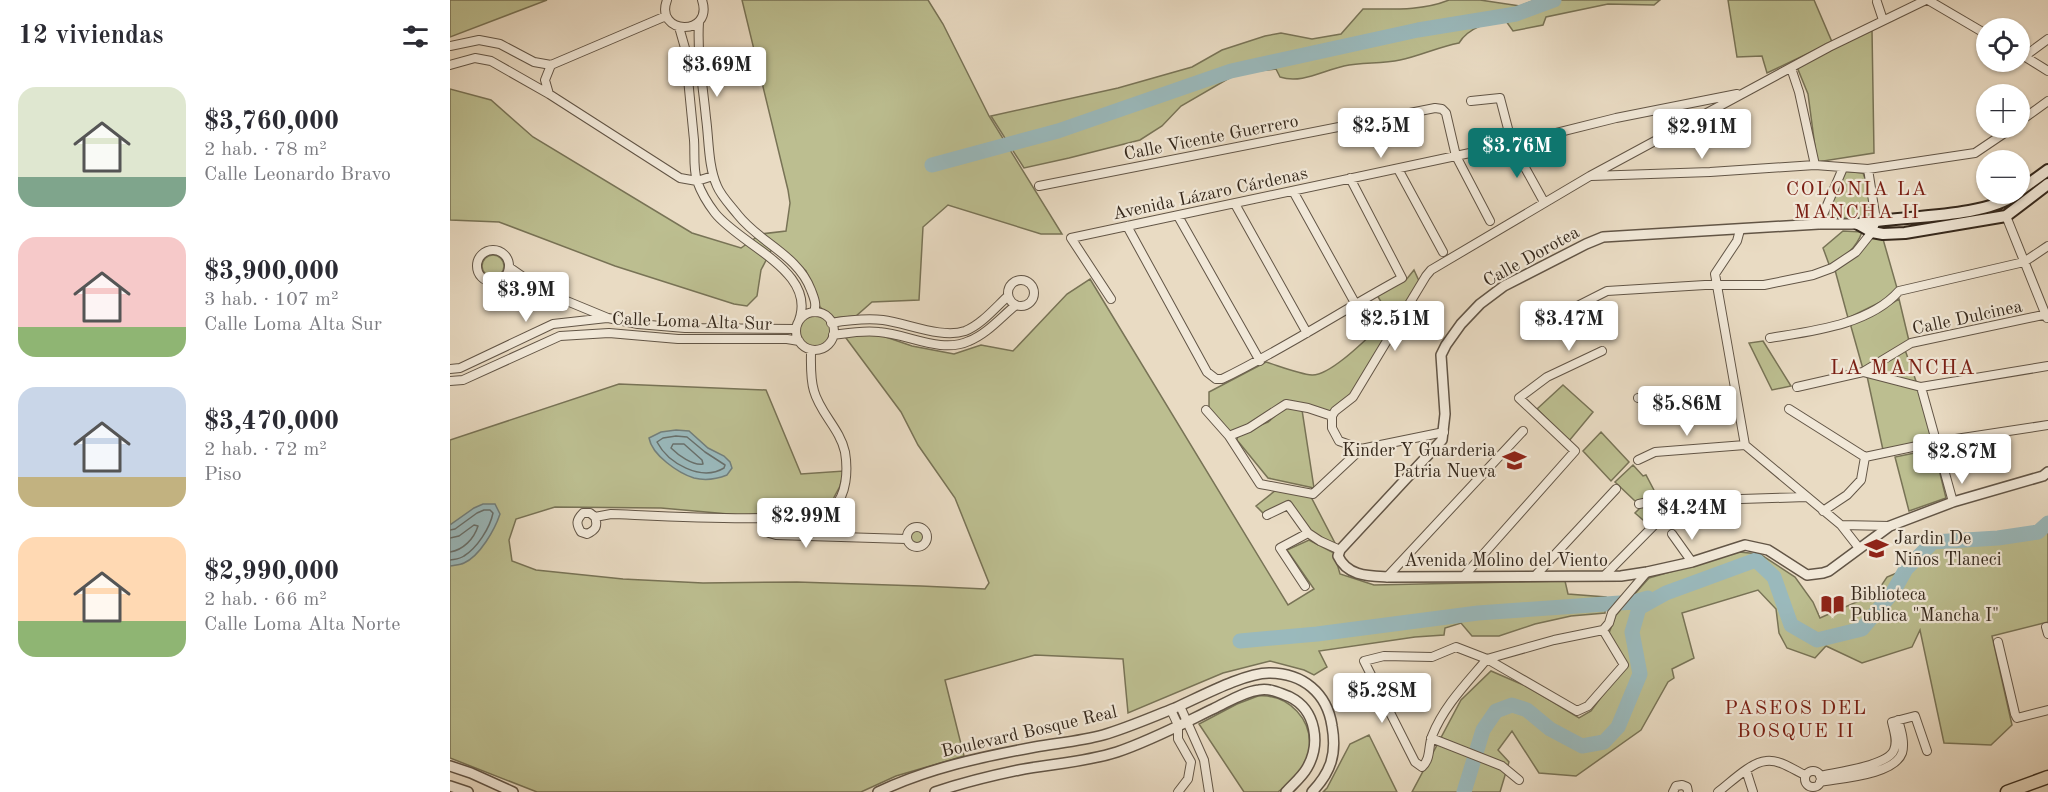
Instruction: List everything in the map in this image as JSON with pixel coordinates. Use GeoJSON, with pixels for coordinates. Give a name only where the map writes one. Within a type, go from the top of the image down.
{"type":"FeatureCollection","features":[{"type":"Feature","properties":{"kind":"main road","name":"Calle Dorotea"},"geometry":{"type":"LineString","coordinates":[[2030,183],[2048,170]]}},
{"type":"Feature","properties":{"kind":"main road"},"geometry":{"type":"LineString","coordinates":[[1872,232],[1905,233],[2006,216],[2048,184]]}},
{"type":"Feature","properties":{"kind":"main road","name":"Calle Dorotea"},"geometry":{"type":"LineString","coordinates":[[1858,224],[1876,220],[1974,210],[1998,204]]}},
{"type":"Feature","properties":{"kind":"main road","name":"Calle Dorotea"},"geometry":{"type":"LineString","coordinates":[[1858,224],[1872,232]]}},
{"type":"Feature","properties":{"kind":"main road"},"geometry":{"type":"LineString","coordinates":[[2007,792],[2048,777]]}},
{"type":"Feature","properties":{"kind":"street"},"geometry":{"type":"LineString","coordinates":[[667,0],[665,10],[669,21],[679,27],[690,27],[699,22]]}},
{"type":"Feature","properties":{"kind":"street"},"geometry":{"type":"LineString","coordinates":[[702,0],[704,11],[699,22],[698,39],[713,176],[717,186],[745,223],[790,259],[800,270],[808,282],[816,305],[814,312]]}},
{"type":"Feature","properties":{"kind":"street"},"geometry":{"type":"LineString","coordinates":[[1361,449],[1340,441],[1334,433],[1332,416],[1353,397],[1431,270],[1544,202],[1742,93],[1883,20],[1927,0],[1976,28]]}},
{"type":"Feature","properties":{"kind":"street"},"geometry":{"type":"LineString","coordinates":[[1877,2],[1883,20]]}},
{"type":"Feature","properties":{"kind":"street"},"geometry":{"type":"LineString","coordinates":[[450,46],[479,40],[500,44],[534,62],[551,65],[666,16]]}},
{"type":"Feature","properties":{"kind":"street"},"geometry":{"type":"LineString","coordinates":[[679,27],[685,48],[697,181]]}},
{"type":"Feature","properties":{"kind":"street"},"geometry":{"type":"LineString","coordinates":[[2030,50],[2048,39]]}},
{"type":"Feature","properties":{"kind":"street"},"geometry":{"type":"LineString","coordinates":[[450,65],[475,58],[491,60],[549,94],[680,178],[697,181],[713,176]]}},
{"type":"Feature","properties":{"kind":"street"},"geometry":{"type":"LineString","coordinates":[[2030,60],[2048,71]]}},
{"type":"Feature","properties":{"kind":"street"},"geometry":{"type":"LineString","coordinates":[[549,94],[545,80],[551,65]]}},
{"type":"Feature","properties":{"kind":"street"},"geometry":{"type":"LineString","coordinates":[[1791,68],[1799,92],[1815,165]]}},
{"type":"Feature","properties":{"kind":"street","name":"Avenida Lázaro Cárdenas"},"geometry":{"type":"LineString","coordinates":[[1111,299],[1071,238],[1512,144],[1616,118],[1742,93]]}},
{"type":"Feature","properties":{"kind":"street"},"geometry":{"type":"LineString","coordinates":[[1471,101],[1500,98],[1512,144],[1544,202]]}},
{"type":"Feature","properties":{"kind":"street"},"geometry":{"type":"LineString","coordinates":[[2030,114],[2048,101]]}},
{"type":"Feature","properties":{"kind":"street"},"geometry":{"type":"LineString","coordinates":[[1696,103],[1699,118]]}},
{"type":"Feature","properties":{"kind":"street","name":"Calle Vicente Guerrero"},"geometry":{"type":"LineString","coordinates":[[1039,186],[1435,108],[1446,112],[1456,156]]}},
{"type":"Feature","properties":{"kind":"street"},"geometry":{"type":"LineString","coordinates":[[1590,176],[1710,172],[1815,165],[1868,169],[1970,155],[1998,138]]}},
{"type":"Feature","properties":{"kind":"street"},"geometry":{"type":"LineString","coordinates":[[1456,156],[1490,221]]}},
{"type":"Feature","properties":{"kind":"street"},"geometry":{"type":"LineString","coordinates":[[1819,224],[1843,168]]}},
{"type":"Feature","properties":{"kind":"street"},"geometry":{"type":"LineString","coordinates":[[1398,169],[1443,252]]}},
{"type":"Feature","properties":{"kind":"street"},"geometry":{"type":"LineString","coordinates":[[1526,332],[1607,291],[1764,285],[1813,275],[1832,268],[1856,252],[1872,232],[1876,220],[1868,169]]}},
{"type":"Feature","properties":{"kind":"street"},"geometry":{"type":"LineString","coordinates":[[1127,226],[1208,372],[1216,379],[1221,379],[1260,361],[1355,303],[1402,278],[1350,178]]}},
{"type":"Feature","properties":{"kind":"street","name":"Calle Loma Alta Sur"},"geometry":{"type":"LineString","coordinates":[[509,267],[545,292],[608,318],[638,324],[686,328],[797,327],[803,307],[790,275],[723,222],[697,181]]}},
{"type":"Feature","properties":{"kind":"street"},"geometry":{"type":"LineString","coordinates":[[1293,191],[1355,303]]}},
{"type":"Feature","properties":{"kind":"street"},"geometry":{"type":"LineString","coordinates":[[1235,204],[1307,333]]}},
{"type":"Feature","properties":{"kind":"street"},"geometry":{"type":"LineString","coordinates":[[1178,216],[1260,361]]}},
{"type":"Feature","properties":{"kind":"street"},"geometry":{"type":"LineString","coordinates":[[2006,216],[2047,317]]}},
{"type":"Feature","properties":{"kind":"street","name":"Calle Dorotea"},"geometry":{"type":"LineString","coordinates":[[1444,432],[1441,355],[1461,324],[1480,304],[1504,286],[1586,244],[1603,237],[1819,224],[1858,224]]}},
{"type":"Feature","properties":{"kind":"street"},"geometry":{"type":"LineString","coordinates":[[1740,230],[1737,241],[1715,274],[1745,445],[1841,525],[1859,548]]}},
{"type":"Feature","properties":{"kind":"street"},"geometry":{"type":"LineString","coordinates":[[1770,338],[1826,329],[1865,314],[1892,299],[1899,291],[2024,262],[2048,246]]}},
{"type":"Feature","properties":{"kind":"street"},"geometry":{"type":"LineString","coordinates":[[492,250],[506,257],[509,267],[501,280],[491,282],[482,278],[477,269],[479,258],[492,250]]}},
{"type":"Feature","properties":{"kind":"street"},"geometry":{"type":"LineString","coordinates":[[831,323],[873,319],[944,334],[955,334],[967,331],[976,325],[1008,296],[1009,287],[1015,281],[1023,280],[1031,284],[1034,292],[1032,300],[1025,305],[1016,305],[982,336],[967,343],[934,344],[877,331],[833,335]]}},
{"type":"Feature","properties":{"kind":"street"},"geometry":{"type":"LineString","coordinates":[[1008,296],[1016,305]]}},
{"type":"Feature","properties":{"kind":"street"},"geometry":{"type":"LineString","coordinates":[[814,312],[827,317],[831,323],[833,335],[831,341],[822,349],[811,350],[799,341],[797,327],[804,316],[814,312]]}},
{"type":"Feature","properties":{"kind":"street","name":"Calle Dulcinea"},"geometry":{"type":"LineString","coordinates":[[1863,372],[1911,343],[2047,317]]}},
{"type":"Feature","properties":{"kind":"street"},"geometry":{"type":"LineString","coordinates":[[608,318],[609,333]]}},
{"type":"Feature","properties":{"kind":"street","name":"Calle Loma Alta Sur"},"geometry":{"type":"LineString","coordinates":[[450,369],[460,368],[553,324],[608,318]]}},
{"type":"Feature","properties":{"kind":"street","name":"Calle Loma Alta Sur"},"geometry":{"type":"LineString","coordinates":[[450,381],[463,380],[560,336],[609,333],[678,339],[787,339],[799,341]]}},
{"type":"Feature","properties":{"kind":"street"},"geometry":{"type":"LineString","coordinates":[[595,517],[611,514],[754,518],[819,515],[832,509],[841,497],[846,481],[844,450],[832,422],[814,393],[811,379],[811,350]]}},
{"type":"Feature","properties":{"kind":"street"},"geometry":{"type":"LineString","coordinates":[[1464,576],[1575,451],[1519,398],[1547,377],[1602,351]]}},
{"type":"Feature","properties":{"kind":"street"},"geometry":{"type":"LineString","coordinates":[[1797,387],[1863,372],[1921,387],[2048,366]]}},
{"type":"Feature","properties":{"kind":"street"},"geometry":{"type":"LineString","coordinates":[[1921,387],[1953,502]]}},
{"type":"Feature","properties":{"kind":"street"},"geometry":{"type":"LineString","coordinates":[[1638,398],[1698,397],[1734,391]]}},
{"type":"Feature","properties":{"kind":"street"},"geometry":{"type":"LineString","coordinates":[[1229,436],[1249,428],[1286,404],[1332,416]]}},
{"type":"Feature","properties":{"kind":"street"},"geometry":{"type":"LineString","coordinates":[[1789,409],[1865,458],[1936,442],[2048,425]]}},
{"type":"Feature","properties":{"kind":"street"},"geometry":{"type":"LineString","coordinates":[[1206,410],[1229,436],[1260,484],[1313,494],[1361,449],[1444,432],[1442,440],[1340,550],[1308,533],[1288,505],[1267,515]]}},
{"type":"Feature","properties":{"kind":"street"},"geometry":{"type":"LineString","coordinates":[[1386,577],[1523,431]]}},
{"type":"Feature","properties":{"kind":"street"},"geometry":{"type":"LineString","coordinates":[[1638,460],[1655,452],[1745,445]]}},
{"type":"Feature","properties":{"kind":"street"},"geometry":{"type":"LineString","coordinates":[[1823,511],[1847,495],[1860,480],[1865,458]]}},
{"type":"Feature","properties":{"kind":"street","name":"Avenida Molino del Viento"},"geometry":{"type":"LineString","coordinates":[[1340,550],[1338,556],[1343,565],[1354,572],[1386,577],[1605,576],[1647,572],[1692,562],[1735,548],[1752,546],[1768,550],[1804,574],[1816,574],[1829,571],[1890,526],[1953,502],[2043,476],[2048,472]]}},
{"type":"Feature","properties":{"kind":"street"},"geometry":{"type":"LineString","coordinates":[[1535,576],[1616,489]]}},
{"type":"Feature","properties":{"kind":"street"},"geometry":{"type":"LineString","coordinates":[[1639,504],[1658,500],[1806,497]]}},
{"type":"Feature","properties":{"kind":"street"},"geometry":{"type":"LineString","coordinates":[[1605,576],[1678,501]]}},
{"type":"Feature","properties":{"kind":"street"},"geometry":{"type":"LineString","coordinates":[[780,517],[767,520],[765,527],[769,533],[906,538]]}},
{"type":"Feature","properties":{"kind":"street"},"geometry":{"type":"LineString","coordinates":[[1841,525],[1890,526]]}},
{"type":"Feature","properties":{"kind":"street"},"geometry":{"type":"LineString","coordinates":[[1305,586],[1281,548],[1308,533]]}},
{"type":"Feature","properties":{"kind":"street"},"geometry":{"type":"LineString","coordinates":[[1672,534],[1692,562]]}},
{"type":"Feature","properties":{"kind":"street"},"geometry":{"type":"LineString","coordinates":[[1603,630],[1624,665],[1588,706],[1577,711],[1486,660],[1456,648],[1432,657],[1384,656],[1364,661],[1415,762],[1422,767],[1428,760],[1431,738],[1446,708],[1486,660],[1554,640],[1603,630],[1612,613],[1647,572]]}},
{"type":"Feature","properties":{"kind":"street"},"geometry":{"type":"LineString","coordinates":[[1998,642],[2017,718],[2048,710]]}},
{"type":"Feature","properties":{"kind":"street","name":"Boulevard Bosque Real"},"geometry":{"type":"LineString","coordinates":[[878,792],[901,781],[948,765],[1101,735],[1175,708],[1257,674],[1269,673],[1288,675],[1304,681],[1318,693],[1328,707],[1335,748],[1330,767],[1311,792]]}},
{"type":"Feature","properties":{"kind":"street","name":"Boulevard Bosque Real"},"geometry":{"type":"LineString","coordinates":[[935,792],[958,784],[1018,771],[1107,755],[1129,748],[1243,694],[1260,689],[1277,691],[1294,700],[1306,710],[1312,722],[1315,735],[1313,752],[1307,768],[1286,792]]}},
{"type":"Feature","properties":{"kind":"street"},"geometry":{"type":"LineString","coordinates":[[1175,708],[1204,760],[1209,792]]}},
{"type":"Feature","properties":{"kind":"street"},"geometry":{"type":"LineString","coordinates":[[1820,779],[1884,770],[1895,763],[1902,753],[1903,741],[1898,720],[1915,716],[1927,751]]}},
{"type":"Feature","properties":{"kind":"street"},"geometry":{"type":"LineString","coordinates":[[1178,792],[1188,779],[1191,762],[1178,739],[1182,723]]}},
{"type":"Feature","properties":{"kind":"street"},"geometry":{"type":"LineString","coordinates":[[1431,738],[1502,766],[1519,780]]}},
{"type":"Feature","properties":{"kind":"street"},"geometry":{"type":"LineString","coordinates":[[1191,762],[1204,760]]}},
{"type":"Feature","properties":{"kind":"street"},"geometry":{"type":"LineString","coordinates":[[1718,792],[1746,770],[1767,760],[1777,762],[1805,776]]}},
{"type":"Feature","properties":{"kind":"street"},"geometry":{"type":"LineString","coordinates":[[450,766],[471,772],[513,792]]}},
{"type":"Feature","properties":{"kind":"street"},"geometry":{"type":"LineString","coordinates":[[1746,770],[1753,792]]}},
{"type":"Feature","properties":{"kind":"street"},"geometry":{"type":"LineString","coordinates":[[1805,776],[1813,771],[1820,779]]}},
{"type":"Feature","properties":{"kind":"street"},"geometry":{"type":"LineString","coordinates":[[1805,776],[1805,782],[1809,786],[1816,786],[1820,779]]}},
{"type":"Feature","properties":{"kind":"street"},"geometry":{"type":"LineString","coordinates":[[1673,792],[1676,786],[1682,784],[1687,787],[1688,792]]}},
{"type":"Feature","properties":{"kind":"street"},"geometry":{"type":"LineString","coordinates":[[450,786],[468,792]]}},
{"type":"Feature","properties":{"kind":"green space"},"geometry":{"type":"Polygon","coordinates":[[[450,0],[547,0],[450,37],[450,0]]]}},
{"type":"Feature","properties":{"kind":"green space"},"geometry":{"type":"Polygon","coordinates":[[[742,0],[928,0],[943,24],[989,116],[1062,234],[1041,234],[948,205],[923,227],[919,300],[872,302],[856,316],[833,318],[820,307],[806,271],[775,243],[761,270],[757,296],[747,306],[734,304],[615,266],[499,222],[450,220],[450,89],[491,100],[533,137],[692,233],[741,248],[761,234],[786,231],[790,203],[788,190],[742,0]]]}},
{"type":"Feature","properties":{"kind":"green space"},"geometry":{"type":"Polygon","coordinates":[[[1449,0],[1480,0],[1520,6],[1535,0],[1660,0],[1654,5],[1608,4],[1546,17],[1543,25],[1513,31],[1506,21],[1493,22],[1473,29],[1459,43],[1393,61],[1344,66],[1304,78],[1280,77],[1276,69],[1238,73],[1181,106],[1162,126],[1140,140],[1024,168],[991,116],[1118,88],[1192,67],[1222,50],[1265,36],[1281,33],[1312,39],[1341,34],[1363,9],[1418,8],[1449,0]]]}},
{"type":"Feature","properties":{"kind":"green space"},"geometry":{"type":"Polygon","coordinates":[[[1728,0],[1814,0],[1832,42],[1767,73],[1762,56],[1737,57],[1728,0]]]}},
{"type":"Feature","properties":{"kind":"green space"},"geometry":{"type":"Polygon","coordinates":[[[1872,30],[1874,153],[1817,162],[1808,94],[1797,67],[1872,30]]]}},
{"type":"Feature","properties":{"kind":"green space"},"geometry":{"type":"Polygon","coordinates":[[[1844,171],[1863,173],[1868,187],[1870,216],[1861,219],[1826,217],[1844,171]]]}},
{"type":"Feature","properties":{"kind":"green space"},"geometry":{"type":"Polygon","coordinates":[[[1843,231],[1862,232],[1853,248],[1830,267],[1823,248],[1843,231]]]}},
{"type":"Feature","properties":{"kind":"green space"},"geometry":{"type":"Polygon","coordinates":[[[1874,235],[1883,239],[1897,288],[1891,297],[1848,318],[1835,270],[1857,255],[1874,235]]]}},
{"type":"Feature","properties":{"kind":"green space"},"geometry":{"type":"Polygon","coordinates":[[[493,255],[501,258],[504,266],[501,274],[493,277],[485,274],[482,266],[485,258],[493,255]]]}},
{"type":"Feature","properties":{"kind":"green space"},"geometry":{"type":"Polygon","coordinates":[[[1414,270],[1419,281],[1349,397],[1330,413],[1287,401],[1244,427],[1229,433],[1209,409],[1209,392],[1266,362],[1312,375],[1341,361],[1390,317],[1377,295],[1406,280],[1414,270]]]}},
{"type":"Feature","properties":{"kind":"green space"},"geometry":{"type":"Polygon","coordinates":[[[1090,279],[1288,605],[1314,589],[1287,550],[1309,540],[1334,553],[1340,574],[1374,585],[1565,581],[1568,594],[1606,597],[1605,613],[1571,616],[1535,624],[1499,636],[1472,636],[1461,623],[1445,628],[1444,635],[1319,651],[1327,667],[1314,675],[1270,661],[1223,673],[1128,713],[1123,659],[1035,655],[945,680],[964,756],[896,776],[861,792],[537,792],[450,758],[450,440],[619,384],[766,390],[801,474],[844,471],[840,486],[831,503],[820,511],[740,515],[661,508],[555,507],[516,519],[509,540],[512,561],[536,570],[623,579],[703,583],[797,582],[985,589],[989,583],[955,498],[918,445],[901,412],[846,338],[853,335],[880,335],[912,346],[954,354],[981,345],[1013,351],[1067,294],[1090,279]]]}},
{"type":"Feature","properties":{"kind":"green space"},"geometry":{"type":"Polygon","coordinates":[[[1899,299],[1909,341],[1863,369],[1850,323],[1865,319],[1899,299]]]}},
{"type":"Feature","properties":{"kind":"green space"},"geometry":{"type":"Polygon","coordinates":[[[815,315],[826,320],[831,331],[826,342],[815,347],[804,342],[799,331],[804,320],[815,315]]]}},
{"type":"Feature","properties":{"kind":"green space"},"geometry":{"type":"Polygon","coordinates":[[[1763,341],[1791,386],[1772,390],[1749,343],[1763,341]]]}},
{"type":"Feature","properties":{"kind":"green space"},"geometry":{"type":"Polygon","coordinates":[[[1904,347],[1917,384],[1869,371],[1904,347]]]}},
{"type":"Feature","properties":{"kind":"green space"},"geometry":{"type":"Polygon","coordinates":[[[1867,376],[1919,390],[1933,439],[1883,450],[1867,376]]]}},
{"type":"Feature","properties":{"kind":"green space"},"geometry":{"type":"Polygon","coordinates":[[[1563,385],[1593,412],[1569,441],[1537,409],[1563,385]]]}},
{"type":"Feature","properties":{"kind":"green space"},"geometry":{"type":"Polygon","coordinates":[[[1286,407],[1302,410],[1314,488],[1268,478],[1237,440],[1238,434],[1268,422],[1286,407]]]}},
{"type":"Feature","properties":{"kind":"green space"},"geometry":{"type":"Polygon","coordinates":[[[1601,432],[1629,462],[1611,481],[1583,451],[1601,432]]]}},
{"type":"Feature","properties":{"kind":"green space"},"geometry":{"type":"Polygon","coordinates":[[[1934,449],[1946,498],[1909,511],[1895,457],[1934,449]]]}},
{"type":"Feature","properties":{"kind":"green space"},"geometry":{"type":"Polygon","coordinates":[[[1633,465],[1643,476],[1646,475],[1657,496],[1635,501],[1615,482],[1633,465]]]}},
{"type":"Feature","properties":{"kind":"green space"},"geometry":{"type":"Polygon","coordinates":[[[1276,490],[1311,497],[1336,545],[1310,531],[1288,503],[1264,514],[1256,506],[1276,490]]]}},
{"type":"Feature","properties":{"kind":"green space"},"geometry":{"type":"Polygon","coordinates":[[[1658,502],[1672,504],[1650,526],[1635,513],[1641,507],[1658,502]]]}},
{"type":"Feature","properties":{"kind":"green space"},"geometry":{"type":"Polygon","coordinates":[[[2048,523],[2048,622],[1992,636],[2012,725],[1991,745],[1944,743],[1920,630],[1912,647],[1862,663],[1826,646],[1815,658],[1787,648],[1779,633],[1776,609],[1758,590],[1682,613],[1694,658],[1672,669],[1674,678],[1668,682],[1641,730],[1576,776],[1539,773],[1512,731],[1498,750],[1509,762],[1500,792],[1412,792],[1461,700],[1491,671],[1528,687],[1579,718],[1591,711],[1626,664],[1609,633],[1616,615],[1649,578],[1739,552],[1760,554],[1795,577],[1813,602],[1820,618],[1870,596],[1873,598],[1887,577],[1906,569],[1933,542],[1998,538],[2038,532],[2048,523]]]}},
{"type":"Feature","properties":{"kind":"green space"},"geometry":{"type":"Polygon","coordinates":[[[917,528],[923,531],[926,537],[923,543],[917,546],[911,543],[908,537],[911,531],[917,528]]]}},
{"type":"Feature","properties":{"kind":"green space"},"geometry":{"type":"Polygon","coordinates":[[[1258,696],[1280,699],[1289,704],[1297,711],[1308,729],[1310,740],[1308,758],[1297,775],[1278,792],[1244,792],[1199,724],[1258,696]]]}},
{"type":"Feature","properties":{"kind":"green space"},"geometry":{"type":"Polygon","coordinates":[[[1369,735],[1397,792],[1323,792],[1350,744],[1369,735]]]}},
{"type":"Feature","properties":{"kind":"water"},"geometry":{"type":"Polygon","coordinates":[[[689,431],[708,448],[724,456],[732,468],[727,475],[711,479],[694,478],[660,457],[649,438],[661,432],[689,431]]]}},
{"type":"Feature","properties":{"kind":"water"},"geometry":{"type":"Polygon","coordinates":[[[483,504],[495,504],[500,514],[495,527],[486,542],[470,560],[450,566],[450,525],[483,504]]]}},
{"type":"Feature","properties":{"kind":"waterway"},"geometry":{"type":"LineString","coordinates":[[932,165],[1058,131],[1231,71],[1418,30],[1516,14],[1554,0]]}},
{"type":"Feature","properties":{"kind":"waterway"},"geometry":{"type":"LineString","coordinates":[[1464,792],[1483,730],[1496,711],[1512,705],[1527,710],[1550,729],[1582,746],[1604,742],[1618,727],[1640,674],[1632,632],[1639,608],[1666,593],[1756,560],[1774,577],[1791,625],[1817,640],[1862,629],[1893,592],[1906,569],[1933,542],[1998,538],[2038,532],[2048,523]]}},
{"type":"Feature","properties":{"kind":"waterway"},"geometry":{"type":"LineString","coordinates":[[1240,641],[1317,634],[1478,613],[1634,602],[1648,598]]}},
{"type":"Feature","properties":{"kind":"place","name":"Kinder Y Guarderia Patria Nueva"},"geometry":{"type":"Point","coordinates":[1514,460]}},
{"type":"Feature","properties":{"kind":"place","name":"Jardin De Niños Tlaneci"},"geometry":{"type":"Point","coordinates":[1876,548]}},
{"type":"Feature","properties":{"kind":"place","name":"Biblioteca Publica \"Mancha I\""},"geometry":{"type":"Point","coordinates":[1832,604]}},
{"type":"Feature","properties":{"kind":"district","name":"COLONIA LA MANCHA II"},"geometry":{"type":"Point","coordinates":[1857,200]}},
{"type":"Feature","properties":{"kind":"district","name":"LA MANCHA"},"geometry":{"type":"Point","coordinates":[1903,367]}},
{"type":"Feature","properties":{"kind":"district","name":"PASEOS DEL BOSQUE II"},"geometry":{"type":"Point","coordinates":[1796,718]}}]}
